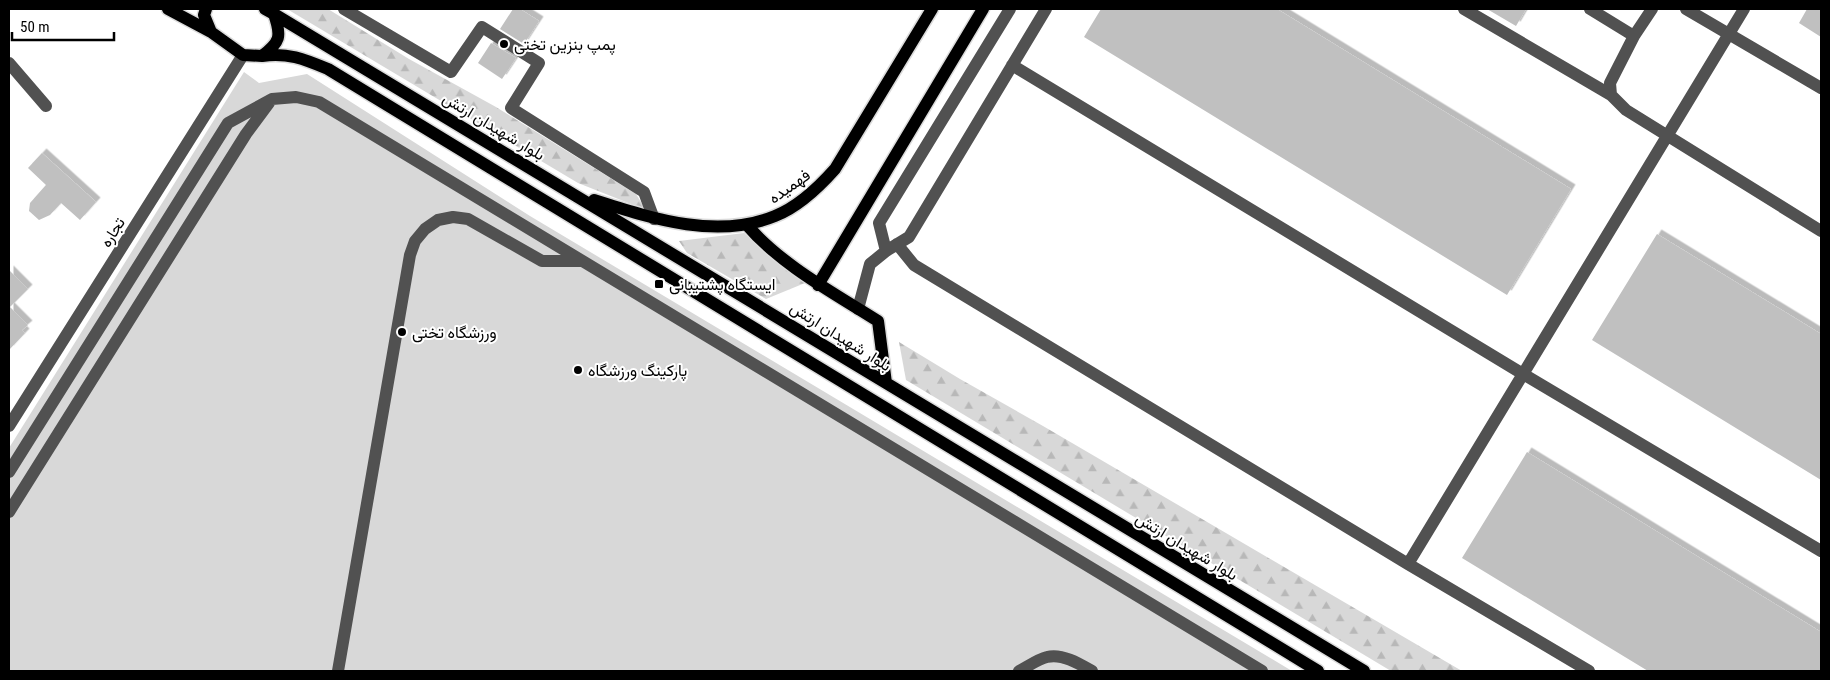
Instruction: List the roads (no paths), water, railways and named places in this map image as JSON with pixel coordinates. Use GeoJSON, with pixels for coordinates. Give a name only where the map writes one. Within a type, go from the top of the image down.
{"type":"FeatureCollection","features":[{"type":"Feature","properties":{"kind":"main road"},"geometry":{"type":"LineString","coordinates":[[168,9],[210,32],[243,55],[262,56],[277,54],[304,59],[328,69],[1317,671]]}},
{"type":"Feature","properties":{"kind":"main road"},"geometry":{"type":"LineString","coordinates":[[206,9],[204,15],[210,32]]}},
{"type":"Feature","properties":{"kind":"main road","name":"فهمیده"},"geometry":{"type":"LineString","coordinates":[[575,194],[654,219],[698,226],[747,224],[776,216],[807,197],[835,169],[932,9]]}},
{"type":"Feature","properties":{"kind":"main road"},"geometry":{"type":"LineString","coordinates":[[818,285],[983,9]]}},
{"type":"Feature","properties":{"kind":"main road"},"geometry":{"type":"LineString","coordinates":[[262,56],[275,46],[280,36],[279,26],[270,11]]}},
{"type":"Feature","properties":{"kind":"main road","name":"بلوار شهیدان ارتش"},"geometry":{"type":"LineString","coordinates":[[270,11],[1364,671]]}},
{"type":"Feature","properties":{"kind":"main road"},"geometry":{"type":"LineString","coordinates":[[747,224],[759,239],[818,285],[878,321],[886,383]]}},
{"type":"Feature","properties":{"kind":"street"},"geometry":{"type":"LineString","coordinates":[[344,9],[451,72],[482,27],[540,63],[511,108],[644,192],[654,219]]}},
{"type":"Feature","properties":{"kind":"street"},"geometry":{"type":"LineString","coordinates":[[1010,9],[879,223],[892,248],[914,265],[1408,564],[1589,671]]}},
{"type":"Feature","properties":{"kind":"street"},"geometry":{"type":"LineString","coordinates":[[858,308],[870,264],[909,237],[1046,9]]}},
{"type":"Feature","properties":{"kind":"street"},"geometry":{"type":"LineString","coordinates":[[1464,9],[1611,96],[1626,110],[1821,231]]}},
{"type":"Feature","properties":{"kind":"street"},"geometry":{"type":"LineString","coordinates":[[1590,9],[1634,36]]}},
{"type":"Feature","properties":{"kind":"street"},"geometry":{"type":"LineString","coordinates":[[1611,96],[1610,83],[1634,36],[1652,9]]}},
{"type":"Feature","properties":{"kind":"street"},"geometry":{"type":"LineString","coordinates":[[1686,9],[1821,88]]}},
{"type":"Feature","properties":{"kind":"street"},"geometry":{"type":"LineString","coordinates":[[1408,564],[1744,9]]}},
{"type":"Feature","properties":{"kind":"street","name":"تجاره"},"geometry":{"type":"LineString","coordinates":[[9,426],[243,55]]}},
{"type":"Feature","properties":{"kind":"street"},"geometry":{"type":"LineString","coordinates":[[9,63],[46,106]]}},
{"type":"Feature","properties":{"kind":"street"},"geometry":{"type":"LineString","coordinates":[[1012,65],[1523,374],[1821,551]]}},
{"type":"Feature","properties":{"kind":"street"},"geometry":{"type":"LineString","coordinates":[[9,472],[228,123],[272,99],[296,96],[319,102],[1262,671]]}},
{"type":"Feature","properties":{"kind":"street"},"geometry":{"type":"LineString","coordinates":[[9,512],[246,134],[272,99]]}},
{"type":"Feature","properties":{"kind":"street"},"geometry":{"type":"LineString","coordinates":[[338,671],[408,265],[415,240],[425,228],[438,220],[453,217],[468,218],[542,261],[582,261]]}},
{"type":"Feature","properties":{"kind":"street"},"geometry":{"type":"LineString","coordinates":[[1019,671],[1048,656],[1079,663],[1092,671]]}},
{"type":"Feature","properties":{"kind":"place","name":"پمپ بنزین تختی"},"geometry":{"type":"Point","coordinates":[504,44]}},
{"type":"Feature","properties":{"kind":"place","name":"ایستگاه پشتیبانی"},"geometry":{"type":"Point","coordinates":[659,284]}},
{"type":"Feature","properties":{"kind":"place","name":"ورزشگاه تختی"},"geometry":{"type":"Point","coordinates":[402,332]}},
{"type":"Feature","properties":{"kind":"place","name":"پارکینگ ورزشگاه"},"geometry":{"type":"Point","coordinates":[578,370]}}]}
